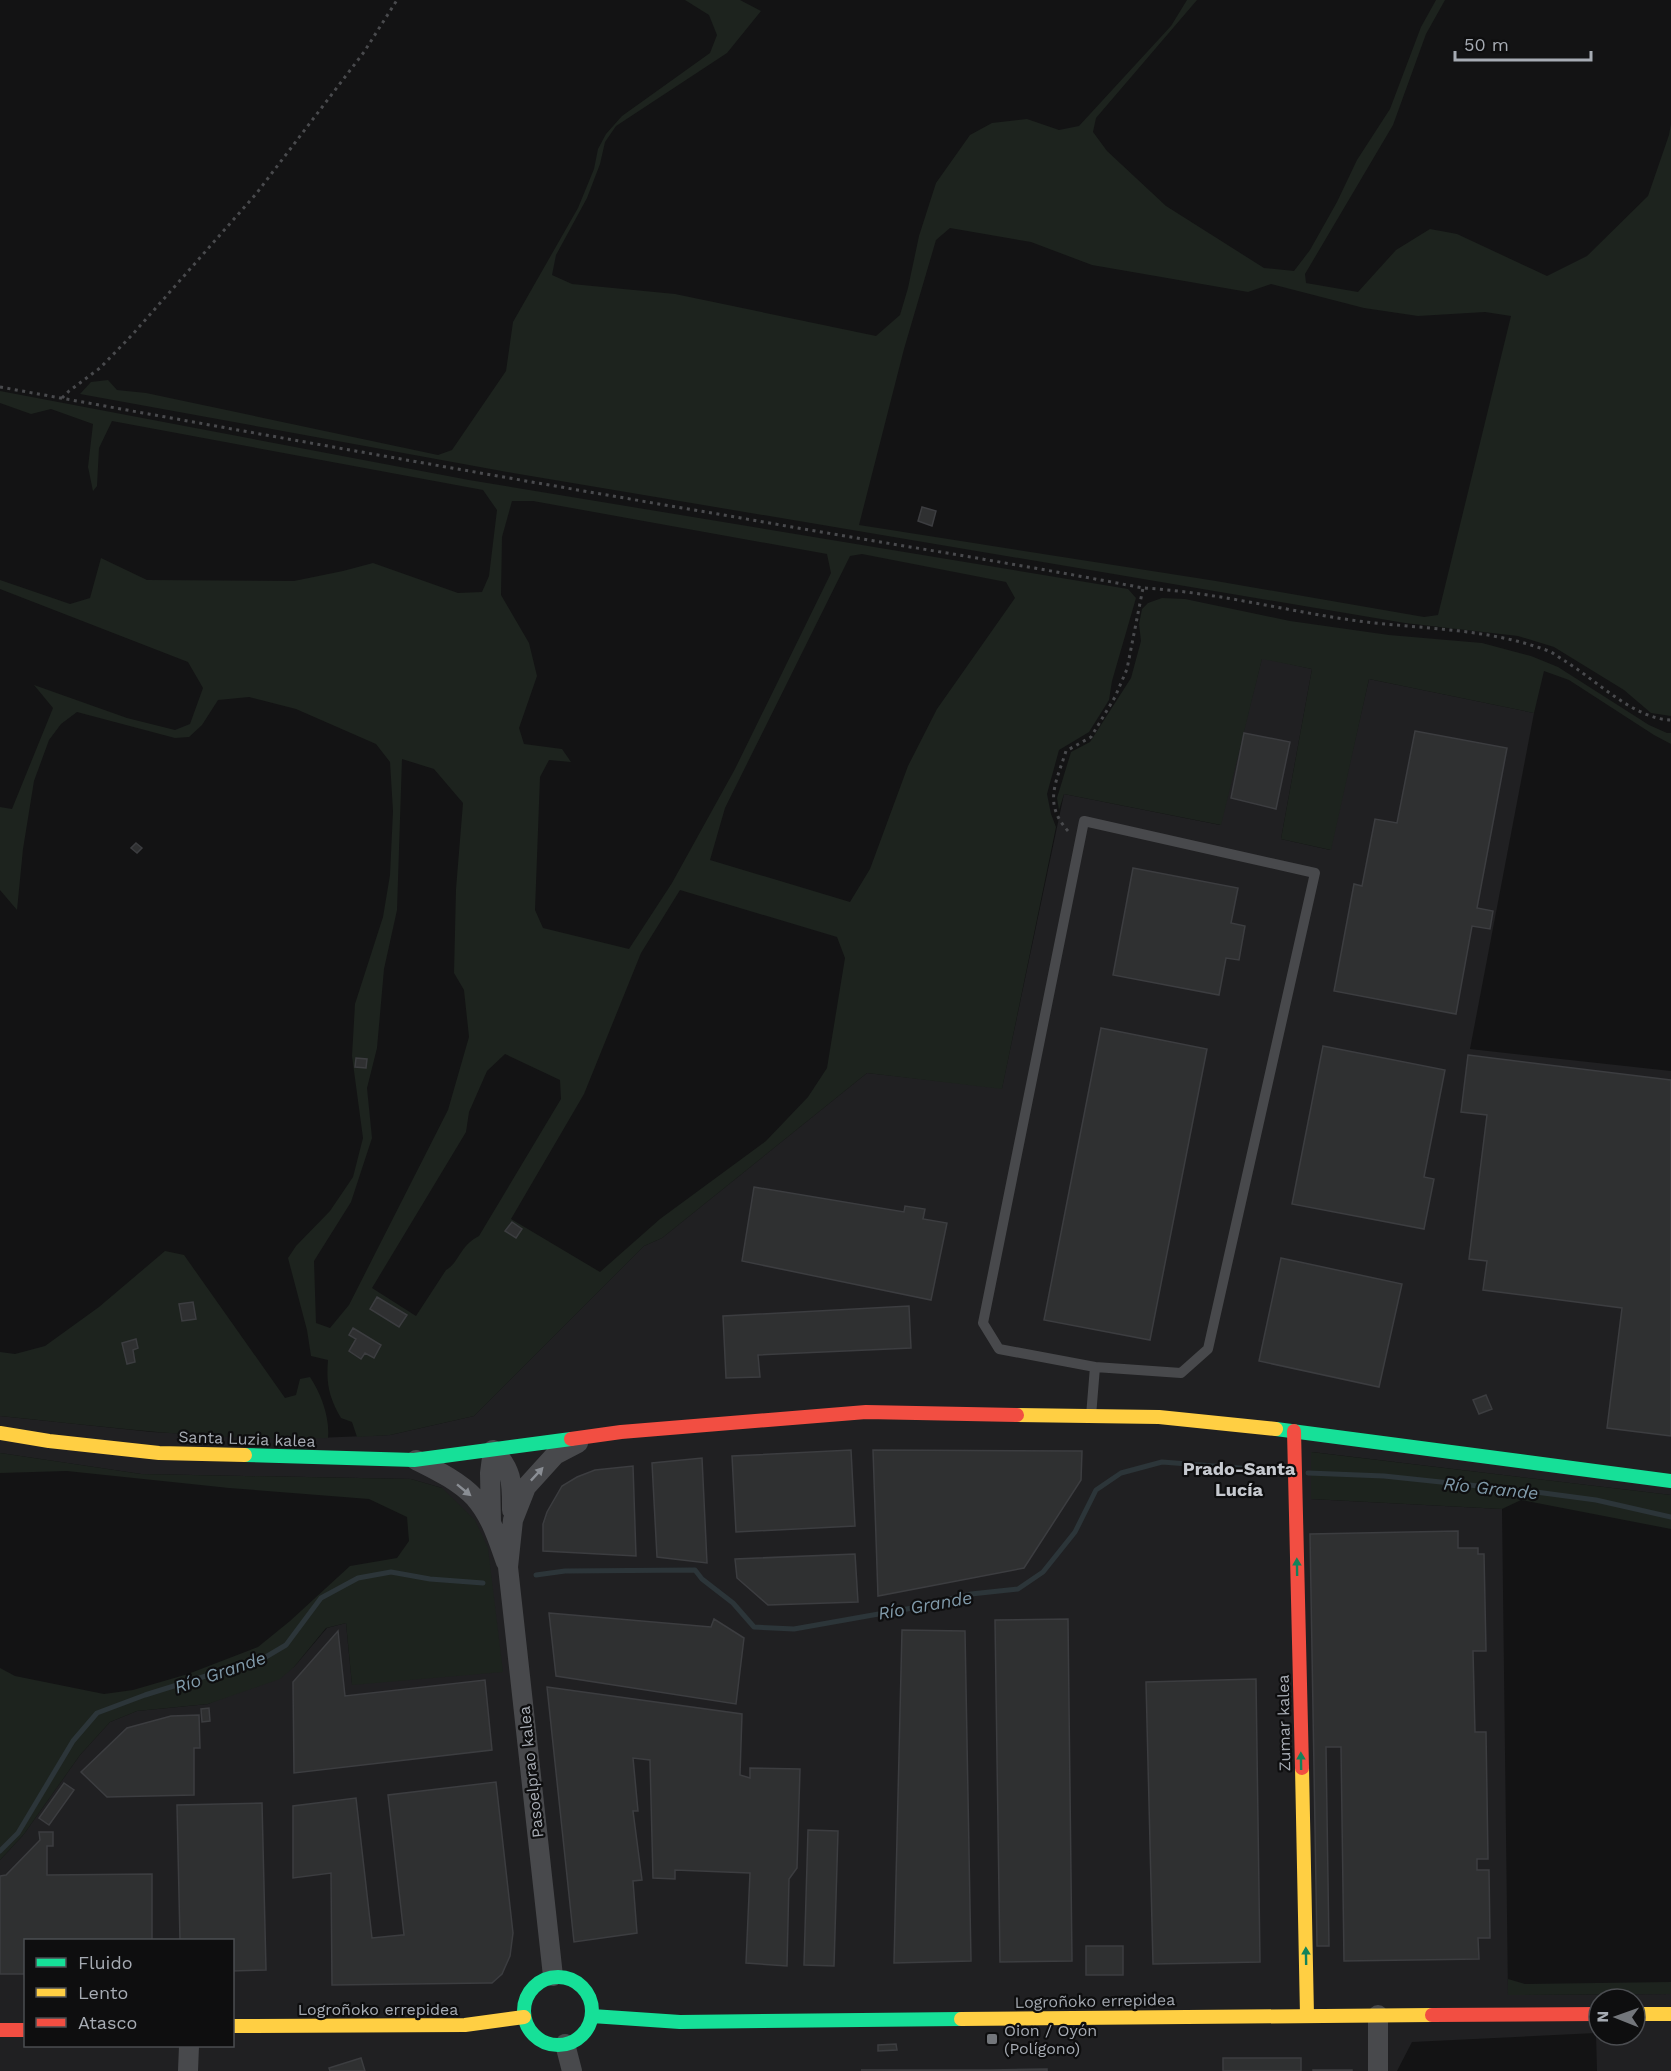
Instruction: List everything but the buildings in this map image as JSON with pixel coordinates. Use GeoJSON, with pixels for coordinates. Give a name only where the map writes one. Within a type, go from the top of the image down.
{"type":"FeatureCollection","features":[{"type":"Feature","properties":{"kind":"street","name":"Santa Luzia kalea"},"geometry":{"type":"LineString","coordinates":[[0,1433],[49,1441],[159,1453],[414,1460],[621,1432],[866,1412],[1159,1417],[1294,1431],[1671,1481]]}},
{"type":"Feature","properties":{"kind":"street","name":"Zumar kalea"},"geometry":{"type":"LineString","coordinates":[[1294,1431],[1307,2015]]}},
{"type":"Feature","properties":{"kind":"street"},"geometry":{"type":"LineString","coordinates":[[513,1520],[526,1487],[555,1455],[591,1436]]}},
{"type":"Feature","properties":{"kind":"street"},"geometry":{"type":"LineString","coordinates":[[491,1523],[490,1473],[494,1450]]}},
{"type":"Feature","properties":{"kind":"street"},"geometry":{"type":"LineString","coordinates":[[494,1450],[504,1461],[511,1478],[513,1520],[508,1567]]}},
{"type":"Feature","properties":{"kind":"street"},"geometry":{"type":"LineString","coordinates":[[414,1460],[446,1475],[475,1498],[491,1523],[508,1567]]}},
{"type":"Feature","properties":{"kind":"street","name":"Pasoelprao kalea"},"geometry":{"type":"LineString","coordinates":[[508,1567],[553,1977]]}},
{"type":"Feature","properties":{"kind":"street"},"geometry":{"type":"LineString","coordinates":[[553,1977],[569,1978],[582,1987],[590,2000],[592,2016],[586,2029],[577,2039],[565,2044],[554,2045],[534,2036],[524,2017],[524,2006],[527,1995],[543,1980],[553,1977]]}},
{"type":"Feature","properties":{"kind":"street"},"geometry":{"type":"LineString","coordinates":[[1378,2014],[1378,2071]]}},
{"type":"Feature","properties":{"kind":"street","name":"Logroñoko errepidea"},"geometry":{"type":"LineString","coordinates":[[592,2016],[680,2022],[1378,2014],[1587,2014]]}},
{"type":"Feature","properties":{"kind":"street"},"geometry":{"type":"LineString","coordinates":[[1647,2014],[1671,2014]]}},
{"type":"Feature","properties":{"kind":"street","name":"Logroñoko errepidea"},"geometry":{"type":"LineString","coordinates":[[234,2026],[465,2025],[524,2017]]}},
{"type":"Feature","properties":{"kind":"street"},"geometry":{"type":"LineString","coordinates":[[0,2030],[24,2030]]}},
{"type":"Feature","properties":{"kind":"street"},"geometry":{"type":"LineString","coordinates":[[565,2044],[572,2071]]}},
{"type":"Feature","properties":{"kind":"street"},"geometry":{"type":"LineString","coordinates":[[188,2071],[189,2047]]}},
{"type":"Feature","properties":{"kind":"lane"},"geometry":{"type":"LineString","coordinates":[[1084,821],[1315,873],[1208,1349],[1180,1373],[1095,1367],[999,1349],[983,1323],[1084,821]]}},
{"type":"Feature","properties":{"kind":"lane"},"geometry":{"type":"LineString","coordinates":[[1091,1416],[1095,1367]]}},
{"type":"Feature","properties":{"kind":"path"},"geometry":{"type":"LineString","coordinates":[[62,398],[69,390],[100,369],[256,194],[364,52],[397,0]]}},
{"type":"Feature","properties":{"kind":"path"},"geometry":{"type":"LineString","coordinates":[[0,387],[345,450],[1143,588],[1175,590],[1358,621],[1489,635],[1548,650],[1627,704],[1660,719],[1671,720]]}},
{"type":"Feature","properties":{"kind":"path"},"geometry":{"type":"LineString","coordinates":[[1080,843],[1058,819],[1052,795],[1066,751],[1090,737],[1115,697],[1127,669],[1143,588]]}},
{"type":"Feature","properties":{"kind":"shaded area"},"geometry":{"type":"Polygon","coordinates":[[[685,0],[740,0],[761,11],[727,53],[616,126],[605,142],[600,164],[587,198],[556,255],[552,275],[572,284],[675,294],[876,336],[900,315],[919,236],[936,183],[970,135],[992,123],[1027,119],[1059,130],[1079,126],[1171,26],[1187,0],[1197,0],[1096,118],[1093,132],[1107,151],[1166,206],[1264,268],[1294,271],[1310,250],[1357,160],[1390,109],[1421,27],[1436,0],[1445,0],[1426,34],[1393,125],[1305,274],[1306,283],[1358,292],[1396,250],[1430,229],[1457,234],[1547,276],[1587,256],[1648,196],[1671,124],[1671,716],[1651,713],[1624,690],[1554,647],[1518,636],[1405,623],[513,473],[80,394],[91,382],[108,380],[117,390],[146,393],[438,455],[452,450],[506,371],[513,322],[578,208],[594,169],[598,149],[606,134],[622,116],[710,53],[717,35],[709,15],[685,0]],[[950,228],[936,240],[904,349],[859,525],[1216,581],[1424,617],[1438,615],[1511,316],[1485,312],[1418,316],[1364,308],[1271,284],[1248,292],[1092,265],[1031,242],[950,228]]]}},
{"type":"Feature","properties":{"kind":"shaded area"},"geometry":{"type":"Polygon","coordinates":[[[0,391],[469,480],[1128,589],[1136,598],[1112,681],[1109,700],[1089,732],[1059,750],[1047,794],[1056,827],[1002,1089],[867,1073],[662,1238],[644,1246],[474,1416],[390,1435],[357,1437],[352,1422],[341,1418],[331,1397],[328,1383],[328,1360],[311,1356],[307,1330],[288,1258],[296,1246],[330,1211],[353,1177],[363,1138],[352,1056],[355,1004],[383,917],[390,875],[393,811],[390,762],[376,744],[296,709],[249,697],[218,700],[202,725],[189,737],[175,738],[77,712],[61,724],[49,740],[34,781],[23,849],[17,910],[0,890],[0,807],[12,809],[53,708],[34,685],[127,718],[175,730],[190,724],[203,688],[188,662],[0,589],[0,580],[70,604],[90,598],[101,558],[147,580],[294,581],[373,563],[458,593],[482,592],[489,576],[497,510],[483,490],[112,421],[99,448],[97,486],[93,491],[88,467],[93,424],[51,409],[31,414],[0,403],[0,391]],[[512,501],[502,537],[501,595],[529,643],[537,676],[519,728],[524,744],[562,749],[571,762],[549,760],[540,777],[535,910],[543,928],[629,949],[672,883],[735,769],[831,573],[827,554],[533,501],[512,501]],[[862,554],[850,556],[725,808],[710,860],[850,902],[870,869],[908,766],[937,709],[1015,598],[1006,582],[862,554]],[[402,759],[397,910],[384,969],[377,1048],[367,1088],[372,1138],[351,1202],[314,1261],[316,1323],[330,1328],[349,1305],[448,1110],[469,1037],[464,990],[454,973],[456,889],[463,803],[434,769],[402,759]],[[680,890],[641,953],[584,1094],[511,1219],[600,1272],[660,1219],[766,1141],[808,1097],[827,1068],[845,958],[837,937],[680,890]],[[505,1054],[487,1071],[469,1112],[466,1132],[372,1288],[416,1316],[446,1270],[451,1267],[467,1244],[479,1236],[561,1099],[560,1080],[505,1054]]]}},
{"type":"Feature","properties":{"kind":"shaded area"},"geometry":{"type":"Polygon","coordinates":[[[1162,598],[1185,599],[1290,621],[1389,635],[1482,643],[1531,656],[1558,667],[1649,725],[1671,733],[1671,744],[1569,680],[1544,671],[1534,713],[1369,679],[1331,850],[1281,839],[1312,669],[1262,659],[1221,825],[1064,794],[1059,810],[1057,798],[1071,752],[1090,742],[1131,678],[1141,641],[1139,624],[1142,609],[1148,603],[1162,598]]]}},
{"type":"Feature","properties":{"kind":"shaded area"},"geometry":{"type":"Polygon","coordinates":[[[1262,658],[1312,669],[1281,839],[1330,850],[1369,679],[1534,713],[1470,1049],[1671,1071],[1671,1495],[1312,1452],[1311,1499],[1502,1509],[1508,1995],[1587,1995],[1587,2033],[1412,2042],[1397,2071],[0,2071],[0,1860],[24,1834],[80,1755],[110,1722],[137,1711],[208,1704],[294,1667],[327,1628],[346,1623],[352,1684],[442,1488],[411,1479],[141,1474],[0,1453],[0,1416],[152,1432],[292,1439],[390,1435],[474,1416],[644,1246],[662,1238],[867,1073],[1002,1088],[1064,794],[1220,825],[1262,658]]]}},
{"type":"Feature","properties":{"kind":"shaded area"},"geometry":{"type":"Polygon","coordinates":[[[165,1251],[184,1255],[285,1398],[296,1395],[300,1379],[310,1377],[324,1406],[328,1422],[328,1438],[205,1436],[0,1416],[0,1352],[15,1354],[45,1346],[99,1307],[165,1251]]]}},
{"type":"Feature","properties":{"kind":"shaded area"},"geometry":{"type":"Polygon","coordinates":[[[1311,1452],[1671,1495],[1671,1529],[1521,1500],[1502,1509],[1311,1499],[1311,1452]]]}},
{"type":"Feature","properties":{"kind":"shaded area"},"geometry":{"type":"Polygon","coordinates":[[[0,1453],[141,1474],[411,1479],[442,1488],[475,1520],[488,1548],[503,1672],[352,1685],[346,1623],[326,1628],[294,1667],[280,1679],[208,1704],[137,1711],[110,1722],[80,1755],[24,1834],[0,1860],[0,1668],[15,1676],[104,1694],[133,1690],[188,1674],[258,1647],[350,1566],[397,1558],[409,1541],[407,1517],[369,1499],[229,1488],[67,1471],[0,1473],[0,1453]]]}},
{"type":"Feature","properties":{"kind":"shaded area"},"geometry":{"type":"Polygon","coordinates":[[[1508,1979],[1525,1984],[1671,1982],[1671,1994],[1647,1994],[1647,1987],[1587,1987],[1587,1995],[1508,1995],[1508,1979]]]}},
{"type":"Feature","properties":{"kind":"shaded area"},"geometry":{"type":"Polygon","coordinates":[[[1647,1994],[1671,1994],[1671,2071],[1597,2071],[1596,2047],[1647,2047],[1647,1994]]]}},
{"type":"Feature","properties":{"kind":"waterway","name":"Río Grande"},"geometry":{"type":"LineString","coordinates":[[536,1575],[565,1571],[695,1570],[702,1579],[733,1603],[754,1627],[794,1629],[918,1607],[971,1594],[1018,1589],[1043,1572],[1075,1532],[1096,1490],[1121,1473],[1162,1462],[1280,1471]]}},
{"type":"Feature","properties":{"kind":"waterway","name":"Río Grande"},"geometry":{"type":"LineString","coordinates":[[1308,1473],[1384,1476],[1536,1492],[1596,1500],[1671,1517]]}},
{"type":"Feature","properties":{"kind":"waterway","name":"Río Grande"},"geometry":{"type":"LineString","coordinates":[[0,1851],[18,1833],[73,1741],[97,1713],[145,1695],[264,1658],[286,1645],[321,1598],[358,1578],[391,1572],[430,1579],[483,1583]]}},
{"type":"Feature","properties":{"kind":"traffic: fast"},"geometry":{"type":"LineString","coordinates":[[1276,1429],[1671,1481]]}},
{"type":"Feature","properties":{"kind":"traffic: fast"},"geometry":{"type":"LineString","coordinates":[[245,1455],[414,1460],[571,1439]]}},
{"type":"Feature","properties":{"kind":"traffic: fast"},"geometry":{"type":"LineString","coordinates":[[558,1977],[571,1980],[582,1987],[589,1998],[592,2011],[589,2024],[582,2035],[571,2042],[558,2045],[545,2042],[534,2035],[527,2024],[524,2011],[527,1998],[534,1987],[545,1980],[558,1977]]}},
{"type":"Feature","properties":{"kind":"traffic: fast"},"geometry":{"type":"LineString","coordinates":[[592,2016],[680,2022],[961,2019]]}},
{"type":"Feature","properties":{"kind":"traffic: slow"},"geometry":{"type":"LineString","coordinates":[[1017,1415],[1159,1417],[1276,1429]]}},
{"type":"Feature","properties":{"kind":"traffic: slow"},"geometry":{"type":"LineString","coordinates":[[0,1433],[49,1441],[159,1453],[245,1455]]}},
{"type":"Feature","properties":{"kind":"traffic: slow"},"geometry":{"type":"LineString","coordinates":[[1302,1768],[1307,2015]]}},
{"type":"Feature","properties":{"kind":"traffic: slow"},"geometry":{"type":"LineString","coordinates":[[1647,2014],[1671,2014]]}},
{"type":"Feature","properties":{"kind":"traffic: slow"},"geometry":{"type":"LineString","coordinates":[[961,2019],[1432,2015]]}},
{"type":"Feature","properties":{"kind":"traffic: slow"},"geometry":{"type":"LineString","coordinates":[[234,2026],[465,2025],[524,2017]]}},
{"type":"Feature","properties":{"kind":"traffic: jam"},"geometry":{"type":"LineString","coordinates":[[571,1439],[621,1432],[866,1412],[1017,1415]]}},
{"type":"Feature","properties":{"kind":"traffic: jam"},"geometry":{"type":"LineString","coordinates":[[1294,1431],[1302,1768]]}},
{"type":"Feature","properties":{"kind":"traffic: jam"},"geometry":{"type":"LineString","coordinates":[[1432,2015],[1587,2014]]}},
{"type":"Feature","properties":{"kind":"traffic: jam"},"geometry":{"type":"LineString","coordinates":[[0,2030],[24,2030]]}},
{"type":"Feature","properties":{"kind":"place","name":"Oion / Oyón (Polígono)"},"geometry":{"type":"Point","coordinates":[992,2039]}},
{"type":"Feature","properties":{"kind":"district","name":"Prado-Santa Lucía"},"geometry":{"type":"Point","coordinates":[1239,1478]}}]}
